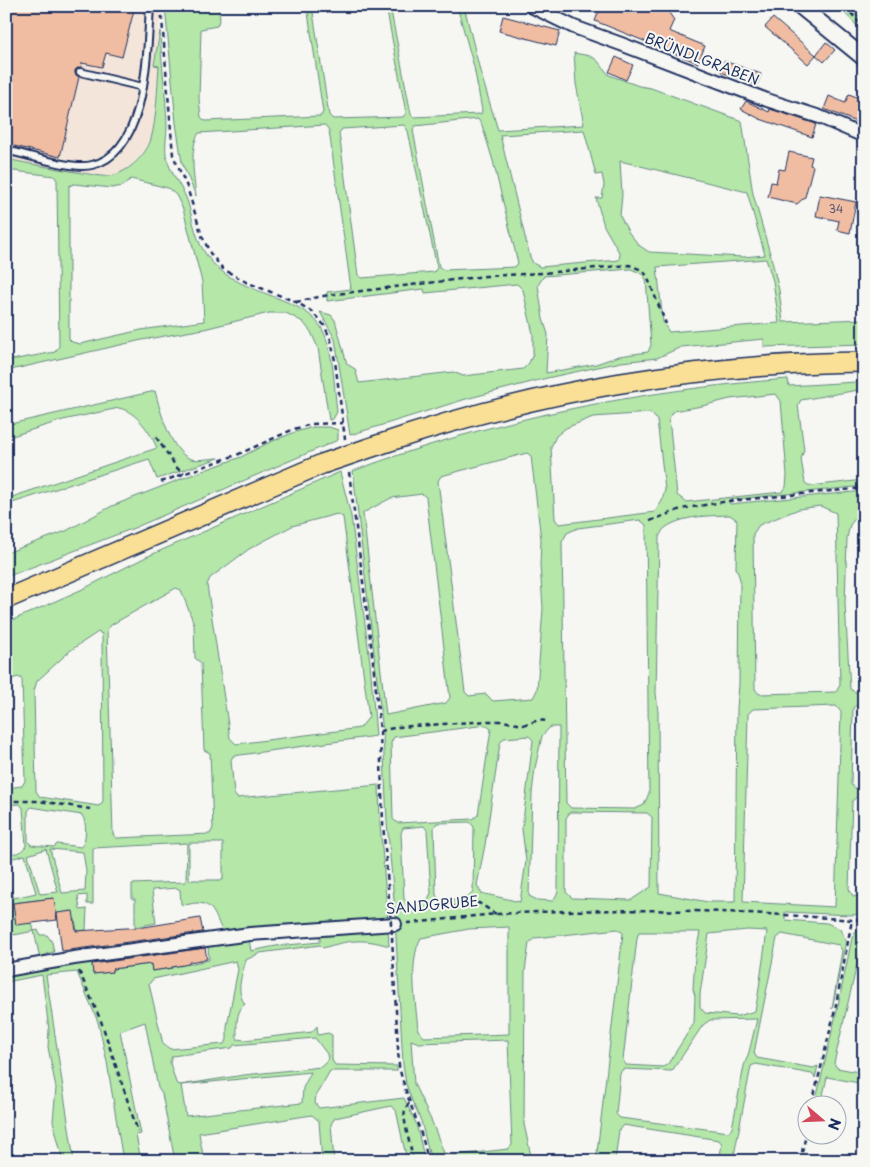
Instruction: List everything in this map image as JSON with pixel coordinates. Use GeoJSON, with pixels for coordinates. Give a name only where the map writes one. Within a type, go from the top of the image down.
{"type":"FeatureCollection","features":[{"type":"Feature","properties":{"kind":"main road"},"geometry":{"type":"LineString","coordinates":[[6,599],[322,464],[378,444],[498,408],[574,391],[693,372],[765,365],[864,362]]}},
{"type":"Feature","properties":{"kind":"street","name":"BRÜNDLGRABEN"},"geometry":{"type":"LineString","coordinates":[[531,6],[574,28],[767,100],[820,117],[864,136]]}},
{"type":"Feature","properties":{"kind":"street"},"geometry":{"type":"LineString","coordinates":[[800,6],[864,58]]}},
{"type":"Feature","properties":{"kind":"street","name":"SANDGRUBE"},"geometry":{"type":"LineString","coordinates":[[6,970],[74,958],[250,934],[394,930]]}},
{"type":"Feature","properties":{"kind":"lane"},"geometry":{"type":"LineString","coordinates":[[6,150],[76,166],[92,165],[104,160],[118,149],[135,117],[143,87],[150,6]]}},
{"type":"Feature","properties":{"kind":"lane"},"geometry":{"type":"LineString","coordinates":[[80,72],[143,87]]}},
{"type":"Feature","properties":{"kind":"path"},"geometry":{"type":"LineString","coordinates":[[160,6],[164,30],[173,155],[187,187],[202,236],[210,253],[223,269],[246,282],[296,302],[324,324],[331,340],[335,360],[345,443]]}},
{"type":"Feature","properties":{"kind":"path"},"geometry":{"type":"LineString","coordinates":[[845,6],[864,28]]}},
{"type":"Feature","properties":{"kind":"path"},"geometry":{"type":"LineString","coordinates":[[296,302],[328,295],[486,276],[629,265],[642,270],[647,276],[666,324]]}},
{"type":"Feature","properties":{"kind":"path"},"geometry":{"type":"LineString","coordinates":[[162,482],[239,454],[294,429],[312,424],[343,423]]}},
{"type":"Feature","properties":{"kind":"path"},"geometry":{"type":"LineString","coordinates":[[156,437],[177,468],[184,474]]}},
{"type":"Feature","properties":{"kind":"path"},"geometry":{"type":"LineString","coordinates":[[348,463],[380,731],[383,823],[390,911],[394,930],[399,1066],[409,1103],[418,1122],[428,1161]]}},
{"type":"Feature","properties":{"kind":"path"},"geometry":{"type":"LineString","coordinates":[[650,521],[681,509],[729,501],[864,488]]}},
{"type":"Feature","properties":{"kind":"path"},"geometry":{"type":"LineString","coordinates":[[380,731],[488,721],[503,721],[523,725],[539,720],[547,721]]}},
{"type":"Feature","properties":{"kind":"path"},"geometry":{"type":"LineString","coordinates":[[6,799],[11,801],[39,801],[90,809]]}},
{"type":"Feature","properties":{"kind":"path"},"geometry":{"type":"LineString","coordinates":[[390,902],[399,909],[413,912],[479,903],[496,914]]}},
{"type":"Feature","properties":{"kind":"path","name":"SANDGRUBE"},"geometry":{"type":"LineString","coordinates":[[394,930],[496,914],[605,910],[696,911],[779,914],[852,920],[864,919]]}},
{"type":"Feature","properties":{"kind":"path"},"geometry":{"type":"LineString","coordinates":[[814,1094],[835,1010],[852,920]]}},
{"type":"Feature","properties":{"kind":"path"},"geometry":{"type":"LineString","coordinates":[[74,958],[101,1021],[138,1132]]}},
{"type":"Feature","properties":{"kind":"path"},"geometry":{"type":"LineString","coordinates":[[409,1103],[405,1110],[404,1119],[413,1161]]}},
{"type":"Feature","properties":{"kind":"path"},"geometry":{"type":"LineString","coordinates":[[800,1161],[804,1144]]}},
{"type":"Feature","properties":{"kind":"shaded area"},"geometry":{"type":"Polygon","coordinates":[[[6,6],[162,6],[154,64],[159,66],[153,129],[150,141],[134,163],[122,172],[109,176],[74,172],[6,159],[6,6]]]}},
{"type":"Feature","properties":{"kind":"green space"},"geometry":{"type":"Polygon","coordinates":[[[165,6],[218,6],[220,18],[217,26],[201,29],[199,99],[201,117],[205,121],[321,116],[323,112],[307,6],[312,6],[329,115],[333,119],[403,117],[406,113],[386,6],[390,6],[413,117],[481,114],[482,110],[474,67],[457,6],[464,6],[480,71],[498,130],[584,125],[576,84],[574,53],[590,56],[597,60],[609,75],[742,121],[753,194],[779,290],[783,322],[864,319],[864,344],[764,347],[764,339],[681,347],[657,358],[621,362],[547,378],[466,399],[350,435],[335,339],[320,312],[331,315],[335,320],[347,364],[355,369],[359,383],[453,372],[463,376],[523,369],[529,363],[533,354],[533,334],[523,290],[517,284],[425,293],[424,289],[327,301],[327,292],[351,289],[329,130],[325,125],[199,133],[193,154],[196,196],[182,163],[176,123],[165,6]],[[478,119],[415,126],[413,130],[439,267],[444,270],[515,267],[518,263],[493,161],[482,125],[478,119]],[[404,125],[342,129],[339,133],[358,275],[362,278],[434,272],[437,268],[408,131],[404,125]],[[584,130],[500,135],[533,263],[540,267],[619,260],[620,254],[604,226],[596,198],[602,198],[604,185],[602,174],[596,175],[584,130]],[[620,161],[622,195],[620,216],[629,233],[640,246],[649,252],[743,257],[765,255],[747,192],[620,161]],[[766,259],[657,267],[663,322],[669,332],[779,323],[773,281],[766,259]],[[631,269],[544,276],[538,285],[543,319],[548,334],[546,373],[596,364],[619,356],[648,352],[651,345],[646,279],[640,273],[631,269]]]}},
{"type":"Feature","properties":{"kind":"green space"},"geometry":{"type":"Polygon","coordinates":[[[838,6],[850,6],[856,15],[864,17],[864,35],[861,30],[838,6]]]}},
{"type":"Feature","properties":{"kind":"green space"},"geometry":{"type":"Polygon","coordinates":[[[160,31],[167,125],[166,155],[171,170],[186,197],[197,237],[203,250],[219,269],[234,279],[298,307],[311,316],[321,327],[329,346],[333,368],[337,412],[333,419],[329,420],[318,348],[311,332],[303,322],[286,313],[269,313],[204,329],[142,340],[6,371],[6,361],[55,352],[59,346],[57,180],[54,176],[6,170],[6,159],[103,176],[122,172],[140,158],[151,139],[156,112],[159,66],[154,65],[160,31]],[[131,179],[123,186],[112,188],[74,184],[69,186],[69,339],[72,342],[80,344],[141,330],[204,321],[202,282],[183,209],[176,195],[168,188],[131,179]]]}},
{"type":"Feature","properties":{"kind":"green space"},"geometry":{"type":"Polygon","coordinates":[[[864,378],[864,389],[801,400],[798,405],[804,450],[801,459],[805,483],[810,486],[864,480],[864,486],[729,500],[730,504],[864,491],[864,507],[850,525],[847,538],[845,604],[850,689],[855,692],[864,692],[864,703],[858,704],[853,708],[851,785],[857,789],[864,788],[864,795],[858,796],[852,801],[849,889],[853,896],[864,897],[864,914],[785,912],[785,920],[827,923],[840,929],[846,941],[832,1009],[842,951],[839,945],[782,934],[777,938],[754,1053],[757,1058],[813,1068],[818,1066],[815,1078],[812,1074],[756,1064],[751,1066],[733,1161],[719,1161],[722,1144],[719,1140],[623,1125],[619,1130],[615,1161],[596,1161],[623,933],[618,929],[535,938],[529,943],[525,971],[524,1124],[532,1161],[431,1161],[421,1121],[406,1084],[403,1065],[383,732],[353,471],[459,436],[513,422],[622,399],[732,384],[788,379],[789,386],[856,382],[864,378]],[[776,394],[730,399],[674,411],[669,418],[677,495],[686,502],[782,492],[786,487],[787,475],[781,401],[776,394]],[[651,413],[593,417],[566,428],[556,436],[551,447],[555,519],[559,524],[655,512],[662,501],[665,490],[657,420],[651,413]],[[527,453],[441,476],[438,481],[465,692],[469,696],[486,694],[493,701],[533,698],[537,690],[543,608],[540,565],[541,539],[531,456],[527,453]],[[422,494],[391,498],[363,513],[386,715],[446,703],[450,698],[426,497],[422,494]],[[820,506],[799,509],[759,525],[753,534],[755,689],[759,694],[836,692],[840,685],[836,513],[820,506]],[[730,515],[697,517],[672,524],[664,529],[659,537],[656,693],[658,712],[659,893],[708,902],[735,902],[740,579],[736,568],[737,520],[730,515]],[[640,520],[578,528],[567,533],[562,542],[566,803],[571,808],[635,809],[644,805],[649,793],[646,525],[640,520]],[[836,706],[753,709],[748,714],[743,902],[835,907],[841,712],[836,706]],[[486,725],[394,737],[391,743],[393,819],[397,823],[473,819],[478,815],[491,729],[486,725]],[[550,727],[542,736],[532,793],[529,896],[537,900],[553,901],[558,892],[559,727],[550,727]],[[529,736],[504,738],[500,743],[485,845],[477,885],[481,893],[520,902],[526,861],[522,829],[533,740],[529,736]],[[570,812],[566,818],[566,892],[572,898],[631,900],[651,887],[652,817],[647,813],[570,812]],[[470,822],[437,823],[434,827],[436,895],[440,900],[448,902],[469,896],[473,891],[474,827],[470,822]],[[424,826],[403,828],[401,833],[404,899],[410,905],[419,906],[427,901],[431,893],[427,830],[424,826]],[[509,927],[469,929],[421,938],[415,958],[414,983],[418,1030],[424,1037],[509,1034],[509,927]],[[747,930],[709,934],[700,994],[700,1007],[705,1013],[738,1016],[755,1011],[767,931],[747,930]],[[639,932],[637,938],[623,1060],[626,1065],[663,1067],[668,1064],[694,1023],[695,996],[693,989],[695,957],[700,932],[639,932]],[[757,1019],[710,1020],[703,1025],[672,1071],[623,1069],[620,1073],[616,1114],[620,1118],[729,1132],[732,1128],[744,1066],[757,1019]],[[411,1040],[414,1084],[444,1153],[449,1156],[508,1149],[512,1145],[508,1040],[419,1043],[411,1040]]]}},
{"type":"Feature","properties":{"kind":"green space"},"geometry":{"type":"Polygon","coordinates":[[[155,391],[167,430],[178,449],[184,455],[194,460],[219,458],[157,479],[149,459],[6,505],[6,499],[157,448],[147,429],[137,418],[126,410],[119,408],[63,420],[6,438],[6,425],[155,391]]]}},
{"type":"Feature","properties":{"kind":"green space"},"geometry":{"type":"Polygon","coordinates":[[[313,427],[329,427],[338,430],[338,440],[134,528],[6,577],[6,553],[66,531],[112,506],[241,457],[295,432],[313,427]]]}},
{"type":"Feature","properties":{"kind":"green space"},"geometry":{"type":"Polygon","coordinates":[[[340,472],[351,516],[370,662],[376,736],[233,756],[231,760],[234,794],[237,798],[379,785],[388,922],[223,932],[214,913],[208,906],[197,903],[181,904],[180,890],[177,888],[152,890],[156,923],[135,927],[135,899],[132,899],[132,884],[186,882],[187,843],[93,848],[93,904],[87,904],[87,895],[78,896],[80,910],[87,909],[86,930],[77,931],[75,919],[72,919],[71,911],[60,913],[61,921],[58,921],[53,898],[13,903],[16,924],[32,923],[34,931],[14,935],[8,926],[6,915],[6,873],[14,898],[36,893],[25,855],[6,860],[6,853],[17,853],[26,846],[23,808],[20,804],[6,805],[6,788],[22,786],[25,781],[22,679],[18,677],[6,681],[6,623],[85,588],[146,557],[340,472]],[[337,514],[292,526],[249,549],[210,578],[207,585],[230,738],[236,744],[360,728],[369,717],[343,517],[337,514]],[[176,588],[111,625],[107,630],[113,834],[116,838],[210,834],[213,828],[210,753],[204,750],[201,663],[195,658],[194,624],[181,590],[176,588]],[[98,632],[71,650],[37,681],[34,691],[36,791],[40,797],[99,806],[103,801],[102,634],[98,632]],[[31,807],[28,811],[28,841],[31,845],[54,847],[57,844],[81,847],[85,836],[84,818],[82,815],[31,807]],[[189,843],[189,880],[223,880],[223,843],[189,843]],[[46,849],[28,855],[40,894],[58,892],[46,849]],[[50,849],[62,893],[85,891],[86,871],[83,852],[50,849]]]}},
{"type":"Feature","properties":{"kind":"green space"},"geometry":{"type":"Polygon","coordinates":[[[864,925],[864,945],[861,947],[834,1063],[837,1068],[864,1073],[864,1084],[827,1077],[823,1094],[817,1094],[852,938],[856,931],[864,925]]]}},
{"type":"Feature","properties":{"kind":"green space"},"geometry":{"type":"Polygon","coordinates":[[[388,928],[389,946],[356,941],[323,948],[320,945],[260,953],[246,960],[240,988],[240,994],[245,1004],[238,1015],[237,1039],[245,1040],[312,1032],[317,1026],[318,1035],[328,1033],[332,1035],[332,1060],[335,1065],[397,1066],[397,1071],[330,1071],[316,1095],[315,1103],[319,1108],[404,1098],[416,1123],[425,1161],[407,1161],[396,1110],[391,1106],[335,1118],[331,1124],[334,1161],[322,1161],[319,1121],[312,1115],[199,1133],[204,1161],[175,1161],[145,1022],[120,1031],[141,1134],[136,1135],[141,1161],[123,1161],[107,1062],[98,1022],[77,972],[46,975],[74,1161],[63,1161],[53,1121],[56,1088],[48,1047],[49,1030],[42,975],[6,982],[6,974],[92,961],[93,974],[112,972],[112,969],[151,964],[152,971],[209,960],[208,947],[249,939],[251,951],[276,946],[320,942],[320,934],[388,928]],[[236,961],[153,979],[149,984],[163,1044],[170,1049],[224,1044],[227,1040],[227,1026],[238,969],[236,961]],[[315,1038],[234,1045],[232,1048],[172,1056],[170,1063],[176,1083],[180,1085],[244,1075],[321,1067],[328,1060],[327,1054],[315,1038]],[[311,1072],[181,1085],[186,1116],[302,1103],[303,1088],[311,1072]]]}},
{"type":"Feature","properties":{"kind":"green space"},"geometry":{"type":"Polygon","coordinates":[[[38,930],[40,935],[47,935],[52,942],[54,952],[46,954],[43,959],[40,959],[34,931],[38,930]]]}},
{"type":"Feature","properties":{"kind":"building"},"geometry":{"type":"Polygon","coordinates":[[[6,6],[135,6],[122,57],[106,53],[102,67],[82,63],[81,67],[75,70],[75,74],[79,77],[60,157],[6,144],[6,6]]]}},
{"type":"Feature","properties":{"kind":"building"},"geometry":{"type":"Polygon","coordinates":[[[601,6],[664,6],[674,20],[669,31],[705,46],[698,63],[595,21],[601,6]]]}},
{"type":"Feature","properties":{"kind":"building"},"geometry":{"type":"Polygon","coordinates":[[[503,16],[560,31],[556,46],[499,31],[503,16]]]}},
{"type":"Feature","properties":{"kind":"building"},"geometry":{"type":"Polygon","coordinates":[[[773,18],[816,55],[808,64],[765,27],[773,18]]]}},
{"type":"Feature","properties":{"kind":"building"},"geometry":{"type":"Polygon","coordinates":[[[826,42],[835,50],[824,62],[816,55],[826,42]]]}},
{"type":"Feature","properties":{"kind":"building"},"geometry":{"type":"Polygon","coordinates":[[[616,57],[633,65],[626,80],[609,72],[616,57]]]}},
{"type":"Feature","properties":{"kind":"building"},"geometry":{"type":"Polygon","coordinates":[[[724,61],[761,74],[757,85],[721,72],[724,61]]]}},
{"type":"Feature","properties":{"kind":"building"},"geometry":{"type":"Polygon","coordinates":[[[849,94],[864,100],[864,125],[824,109],[829,96],[845,103],[849,94]]]}},
{"type":"Feature","properties":{"kind":"building"},"geometry":{"type":"Polygon","coordinates":[[[746,101],[769,112],[770,109],[816,124],[812,137],[760,119],[741,109],[746,101]]]}},
{"type":"Feature","properties":{"kind":"building"},"geometry":{"type":"Polygon","coordinates":[[[789,152],[812,157],[810,165],[813,166],[805,197],[797,204],[768,197],[771,182],[776,183],[779,169],[785,170],[789,152]]]}},
{"type":"Feature","properties":{"kind":"building"},"geometry":{"type":"Polygon","coordinates":[[[820,195],[856,202],[850,233],[837,230],[839,221],[816,216],[820,195]]]}},
{"type":"Feature","properties":{"kind":"building"},"geometry":{"type":"Polygon","coordinates":[[[54,898],[57,920],[16,925],[13,903],[54,898]]]}},
{"type":"Feature","properties":{"kind":"building"},"geometry":{"type":"Polygon","coordinates":[[[73,911],[76,931],[144,927],[200,918],[203,932],[62,951],[57,913],[73,911]]]}},
{"type":"Feature","properties":{"kind":"building"},"geometry":{"type":"Polygon","coordinates":[[[205,948],[207,959],[189,962],[189,964],[172,968],[152,971],[151,964],[112,969],[112,972],[93,974],[92,964],[205,948]]]}}]}
